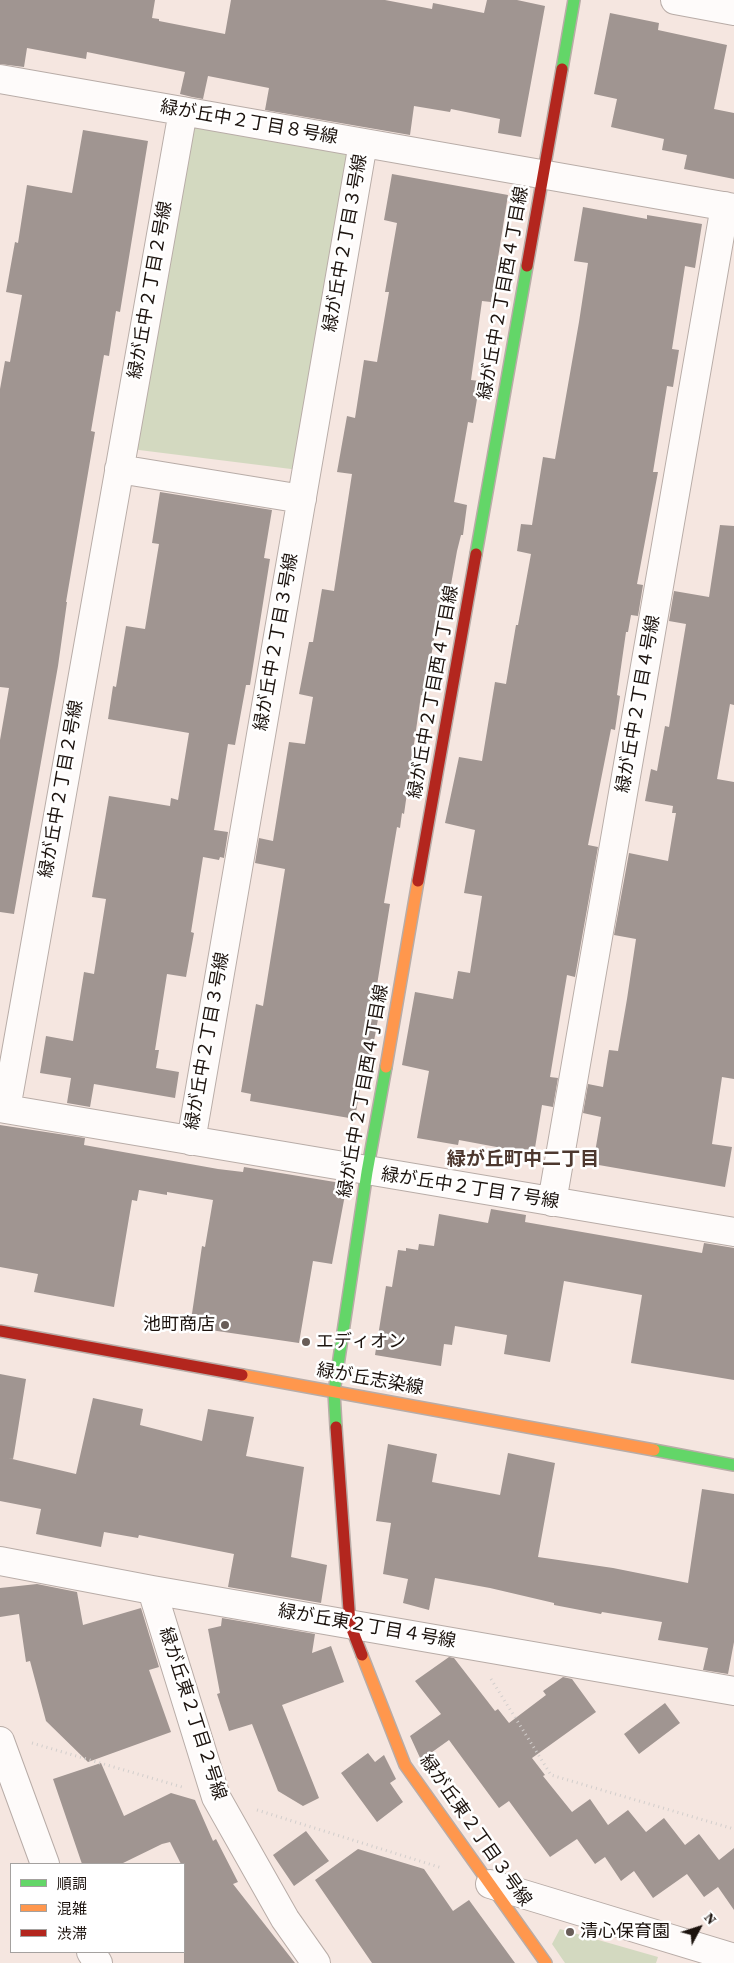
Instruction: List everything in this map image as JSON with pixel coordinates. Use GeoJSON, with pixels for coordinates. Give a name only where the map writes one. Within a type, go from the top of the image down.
{"type":"FeatureCollection","features":[{"type":"Feature","properties":{"kind":"street","name":"緑が丘中２丁目西４丁目線"},"geometry":{"type":"LineString","coordinates":[[334,1392],[367,1172],[574,0]]}},
{"type":"Feature","properties":{"kind":"street"},"geometry":{"type":"LineString","coordinates":[[675,0],[734,11]]}},
{"type":"Feature","properties":{"kind":"street","name":"緑が丘中２丁目８号線"},"geometry":{"type":"LineString","coordinates":[[0,79],[730,207]]}},
{"type":"Feature","properties":{"kind":"street","name":"緑が丘中２丁目２号線"},"geometry":{"type":"LineString","coordinates":[[3,1109],[183,111]]}},
{"type":"Feature","properties":{"kind":"street","name":"緑が丘中２丁目３号線"},"geometry":{"type":"LineString","coordinates":[[191,1141],[363,143]]}},
{"type":"Feature","properties":{"kind":"street","name":"緑が丘中２丁目４号線"},"geometry":{"type":"LineString","coordinates":[[552,1202],[730,207]]}},
{"type":"Feature","properties":{"kind":"street"},"geometry":{"type":"LineString","coordinates":[[119,469],[302,499]]}},
{"type":"Feature","properties":{"kind":"street","name":"緑が丘中２丁目７号線"},"geometry":{"type":"LineString","coordinates":[[3,1109],[367,1172],[734,1232]]}},
{"type":"Feature","properties":{"kind":"street","name":"緑が丘志染線"},"geometry":{"type":"LineString","coordinates":[[0,1331],[734,1465]]}},
{"type":"Feature","properties":{"kind":"street","name":"緑が丘東２丁目３号線"},"geometry":{"type":"LineString","coordinates":[[334,1392],[350,1624],[405,1765],[546,1963]]}},
{"type":"Feature","properties":{"kind":"street","name":"緑が丘東２丁目４号線"},"geometry":{"type":"LineString","coordinates":[[0,1561],[152,1590],[734,1691]]}},
{"type":"Feature","properties":{"kind":"street","name":"緑が丘東２丁目２号線"},"geometry":{"type":"LineString","coordinates":[[152,1590],[216,1797],[285,1919],[316,1963]]}},
{"type":"Feature","properties":{"kind":"street"},"geometry":{"type":"LineString","coordinates":[[0,1741],[45,1863]]}},
{"type":"Feature","properties":{"kind":"street"},"geometry":{"type":"LineString","coordinates":[[490,1884],[734,1958]]}},
{"type":"Feature","properties":{"kind":"path"},"geometry":{"type":"LineString","coordinates":[[470,1645],[551,1775],[734,1829]]}},
{"type":"Feature","properties":{"kind":"green space"},"geometry":{"type":"Polygon","coordinates":[[[183,111],[363,143],[307,471],[123,448],[183,111]]]}},
{"type":"Feature","properties":{"kind":"green space","name":"清心保育園"},"geometry":{"type":"Polygon","coordinates":[[[560,1929],[658,1957],[656,1963],[565,1963],[552,1944],[560,1929]]]}},
{"type":"Feature","properties":{"kind":"building"},"geometry":{"type":"Polygon","coordinates":[[[0,0],[155,0],[152,18],[225,34],[231,0],[385,0],[432,9],[433,3],[484,13],[487,0],[517,0],[545,6],[521,137],[498,133],[500,119],[451,109],[450,112],[414,106],[410,135],[265,110],[269,88],[208,76],[203,99],[192,97],[180,94],[185,72],[87,52],[86,59],[27,48],[24,67],[0,64],[0,0]]]}},
{"type":"Feature","properties":{"kind":"building"},"geometry":{"type":"Polygon","coordinates":[[[610,13],[659,23],[658,30],[727,45],[714,109],[734,113],[734,179],[684,169],[687,155],[662,150],[664,139],[611,127],[617,99],[594,94],[610,13]]]}},
{"type":"Feature","properties":{"kind":"building"},"geometry":{"type":"Polygon","coordinates":[[[83,130],[148,141],[120,312],[116,311],[109,356],[104,355],[91,431],[95,432],[66,602],[58,666],[14,914],[0,912],[0,740],[9,688],[0,687],[0,389],[5,361],[10,362],[22,295],[6,292],[15,242],[18,243],[27,185],[72,193],[83,130]]]}},
{"type":"Feature","properties":{"kind":"building"},"geometry":{"type":"Polygon","coordinates":[[[392,174],[508,195],[491,302],[482,301],[471,380],[480,381],[473,423],[468,422],[454,502],[467,505],[463,535],[461,535],[457,551],[450,590],[443,589],[424,696],[421,695],[404,814],[402,813],[400,828],[397,827],[384,903],[390,904],[377,985],[384,987],[371,1057],[365,1056],[355,1119],[250,1101],[251,1094],[241,1092],[256,1004],[263,1006],[285,869],[255,863],[259,838],[273,841],[289,742],[305,744],[313,697],[299,694],[309,642],[313,642],[322,589],[334,591],[352,474],[337,472],[347,416],[355,418],[364,360],[377,362],[389,292],[385,292],[397,223],[384,220],[392,174]]]}},
{"type":"Feature","properties":{"kind":"building"},"geometry":{"type":"Polygon","coordinates":[[[583,207],[647,219],[647,215],[702,224],[695,268],[685,266],[672,349],[679,350],[673,387],[667,386],[653,472],[658,472],[637,584],[643,585],[638,616],[631,615],[628,632],[626,632],[617,695],[620,696],[615,730],[611,729],[588,845],[598,847],[575,977],[567,975],[550,1077],[558,1078],[553,1107],[542,1105],[534,1154],[459,1140],[458,1145],[417,1138],[429,1071],[402,1065],[415,992],[453,999],[458,971],[470,973],[482,896],[464,893],[475,830],[445,823],[459,757],[482,761],[495,682],[506,684],[531,554],[517,551],[521,524],[532,525],[543,457],[555,459],[579,322],[588,263],[574,261],[583,207]]]}},
{"type":"Feature","properties":{"kind":"building"},"geometry":{"type":"Polygon","coordinates":[[[160,492],[272,510],[264,558],[270,559],[250,685],[246,685],[235,745],[228,744],[214,830],[228,832],[224,858],[220,857],[219,860],[203,857],[191,932],[194,933],[186,977],[167,974],[155,1050],[159,1050],[156,1068],[179,1072],[175,1098],[94,1084],[90,1107],[67,1103],[71,1078],[40,1073],[46,1036],[73,1041],[84,972],[94,974],[106,899],[92,897],[109,796],[170,806],[171,798],[178,800],[189,733],[108,719],[113,686],[116,687],[126,626],[145,629],[159,544],[152,543],[160,492]]]}},
{"type":"Feature","properties":{"kind":"building"},"geometry":{"type":"Polygon","coordinates":[[[720,525],[734,526],[734,705],[730,704],[717,779],[734,782],[734,1079],[722,1077],[712,1144],[732,1147],[725,1187],[593,1164],[601,1117],[583,1113],[588,1084],[603,1087],[609,1050],[618,1051],[636,939],[614,935],[629,853],[668,861],[676,813],[672,813],[673,806],[645,801],[651,769],[657,771],[665,726],[669,727],[686,624],[669,621],[674,591],[709,597],[720,525]]]}},
{"type":"Feature","properties":{"kind":"building"},"geometry":{"type":"Polygon","coordinates":[[[0,1125],[85,1138],[84,1145],[218,1169],[243,1172],[244,1167],[347,1184],[332,1264],[313,1261],[299,1343],[190,1327],[202,1246],[205,1247],[213,1200],[167,1192],[167,1195],[139,1190],[137,1201],[132,1200],[114,1307],[34,1292],[38,1274],[0,1267],[0,1125]]]}},
{"type":"Feature","properties":{"kind":"building"},"geometry":{"type":"Polygon","coordinates":[[[491,1209],[526,1215],[525,1222],[702,1253],[704,1243],[734,1248],[734,1380],[631,1363],[642,1295],[564,1281],[550,1362],[504,1354],[507,1335],[455,1326],[452,1345],[444,1344],[441,1366],[375,1355],[386,1286],[392,1287],[398,1250],[406,1251],[406,1248],[418,1250],[419,1244],[434,1246],[439,1214],[488,1223],[491,1209]]]}},
{"type":"Feature","properties":{"kind":"building"},"geometry":{"type":"Polygon","coordinates":[[[0,1374],[26,1379],[13,1459],[8,1458],[76,1474],[93,1398],[143,1409],[140,1425],[202,1441],[208,1409],[254,1417],[246,1456],[304,1467],[291,1557],[327,1565],[321,1603],[228,1587],[234,1554],[139,1535],[138,1538],[104,1532],[101,1547],[36,1534],[41,1509],[0,1501],[0,1374]]]}},
{"type":"Feature","properties":{"kind":"building"},"geometry":{"type":"Polygon","coordinates":[[[388,1444],[437,1454],[432,1482],[500,1495],[508,1453],[555,1463],[538,1557],[613,1568],[688,1583],[702,1489],[734,1494],[734,1642],[728,1674],[703,1670],[708,1648],[658,1640],[662,1622],[602,1612],[601,1614],[554,1605],[554,1603],[490,1588],[435,1578],[429,1610],[403,1603],[408,1579],[383,1574],[391,1523],[376,1521],[388,1444]]]}},
{"type":"Feature","properties":{"kind":"building"},"geometry":{"type":"Polygon","coordinates":[[[37,1584],[77,1592],[83,1625],[141,1608],[159,1667],[149,1670],[171,1732],[88,1762],[46,1721],[30,1661],[26,1662],[19,1614],[0,1617],[0,1588],[37,1584]]]}},
{"type":"Feature","properties":{"kind":"building"},"geometry":{"type":"Polygon","coordinates":[[[222,1618],[315,1634],[312,1653],[331,1646],[344,1682],[282,1705],[319,1798],[303,1806],[278,1791],[252,1724],[229,1731],[217,1694],[220,1693],[208,1629],[221,1626],[222,1618]]]}},
{"type":"Feature","properties":{"kind":"building"},"geometry":{"type":"Polygon","coordinates":[[[449,1657],[454,1658],[495,1711],[498,1709],[509,1723],[546,1695],[543,1691],[563,1677],[572,1679],[596,1712],[532,1758],[545,1775],[543,1776],[572,1812],[590,1799],[608,1825],[628,1810],[646,1832],[664,1818],[685,1845],[699,1834],[719,1860],[734,1848],[734,1910],[718,1887],[704,1897],[687,1874],[653,1898],[634,1871],[621,1881],[605,1857],[595,1864],[577,1839],[550,1857],[509,1801],[499,1808],[449,1740],[421,1760],[410,1736],[441,1714],[415,1681],[449,1657]]]}},
{"type":"Feature","properties":{"kind":"building"},"geometry":{"type":"Polygon","coordinates":[[[665,1703],[680,1723],[639,1754],[624,1734],[665,1703]]]}},
{"type":"Feature","properties":{"kind":"building"},"geometry":{"type":"Polygon","coordinates":[[[368,1753],[375,1762],[384,1755],[396,1779],[390,1783],[403,1802],[377,1822],[341,1773],[368,1753]]]}},
{"type":"Feature","properties":{"kind":"building"},"geometry":{"type":"Polygon","coordinates":[[[101,1763],[124,1816],[171,1793],[195,1800],[213,1841],[216,1839],[238,1882],[233,1884],[295,1963],[184,1963],[185,1863],[180,1863],[170,1842],[123,1863],[82,1863],[53,1779],[101,1763]]]}},
{"type":"Feature","properties":{"kind":"building"},"geometry":{"type":"Polygon","coordinates":[[[306,1831],[329,1861],[294,1886],[273,1855],[306,1831]]]}},
{"type":"Feature","properties":{"kind":"building"},"geometry":{"type":"Polygon","coordinates":[[[358,1849],[424,1869],[453,1911],[469,1900],[515,1963],[372,1963],[315,1880],[358,1849]]]}},
{"type":"Feature","properties":{"kind":"traffic: fast"},"geometry":{"type":"LineString","coordinates":[[562,69],[574,0]]}},
{"type":"Feature","properties":{"kind":"traffic: fast"},"geometry":{"type":"LineString","coordinates":[[476,554],[527,266]]}},
{"type":"Feature","properties":{"kind":"traffic: fast"},"geometry":{"type":"LineString","coordinates":[[336,1427],[334,1392],[367,1172],[386,1067]]}},
{"type":"Feature","properties":{"kind":"traffic: fast"},"geometry":{"type":"LineString","coordinates":[[654,1450],[734,1465]]}},
{"type":"Feature","properties":{"kind":"traffic: slow"},"geometry":{"type":"LineString","coordinates":[[386,1067],[418,881]]}},
{"type":"Feature","properties":{"kind":"traffic: slow"},"geometry":{"type":"LineString","coordinates":[[242,1375],[654,1450]]}},
{"type":"Feature","properties":{"kind":"traffic: slow"},"geometry":{"type":"LineString","coordinates":[[362,1655],[405,1765],[546,1963]]}},
{"type":"Feature","properties":{"kind":"traffic: jam"},"geometry":{"type":"LineString","coordinates":[[527,266],[562,69]]}},
{"type":"Feature","properties":{"kind":"traffic: jam"},"geometry":{"type":"LineString","coordinates":[[418,881],[476,554]]}},
{"type":"Feature","properties":{"kind":"traffic: jam"},"geometry":{"type":"LineString","coordinates":[[0,1331],[242,1375]]}},
{"type":"Feature","properties":{"kind":"traffic: jam"},"geometry":{"type":"LineString","coordinates":[[336,1427],[350,1624],[362,1655]]}},
{"type":"Feature","properties":{"kind":"place","name":"池町商店"},"geometry":{"type":"Point","coordinates":[225,1325]}},
{"type":"Feature","properties":{"kind":"place","name":"エディオン"},"geometry":{"type":"Point","coordinates":[306,1342]}},
{"type":"Feature","properties":{"kind":"place","name":"清心保育園"},"geometry":{"type":"Point","coordinates":[570,1932]}},
{"type":"Feature","properties":{"kind":"district","name":"緑が丘町中二丁目"},"geometry":{"type":"Point","coordinates":[523,1160]}}]}
